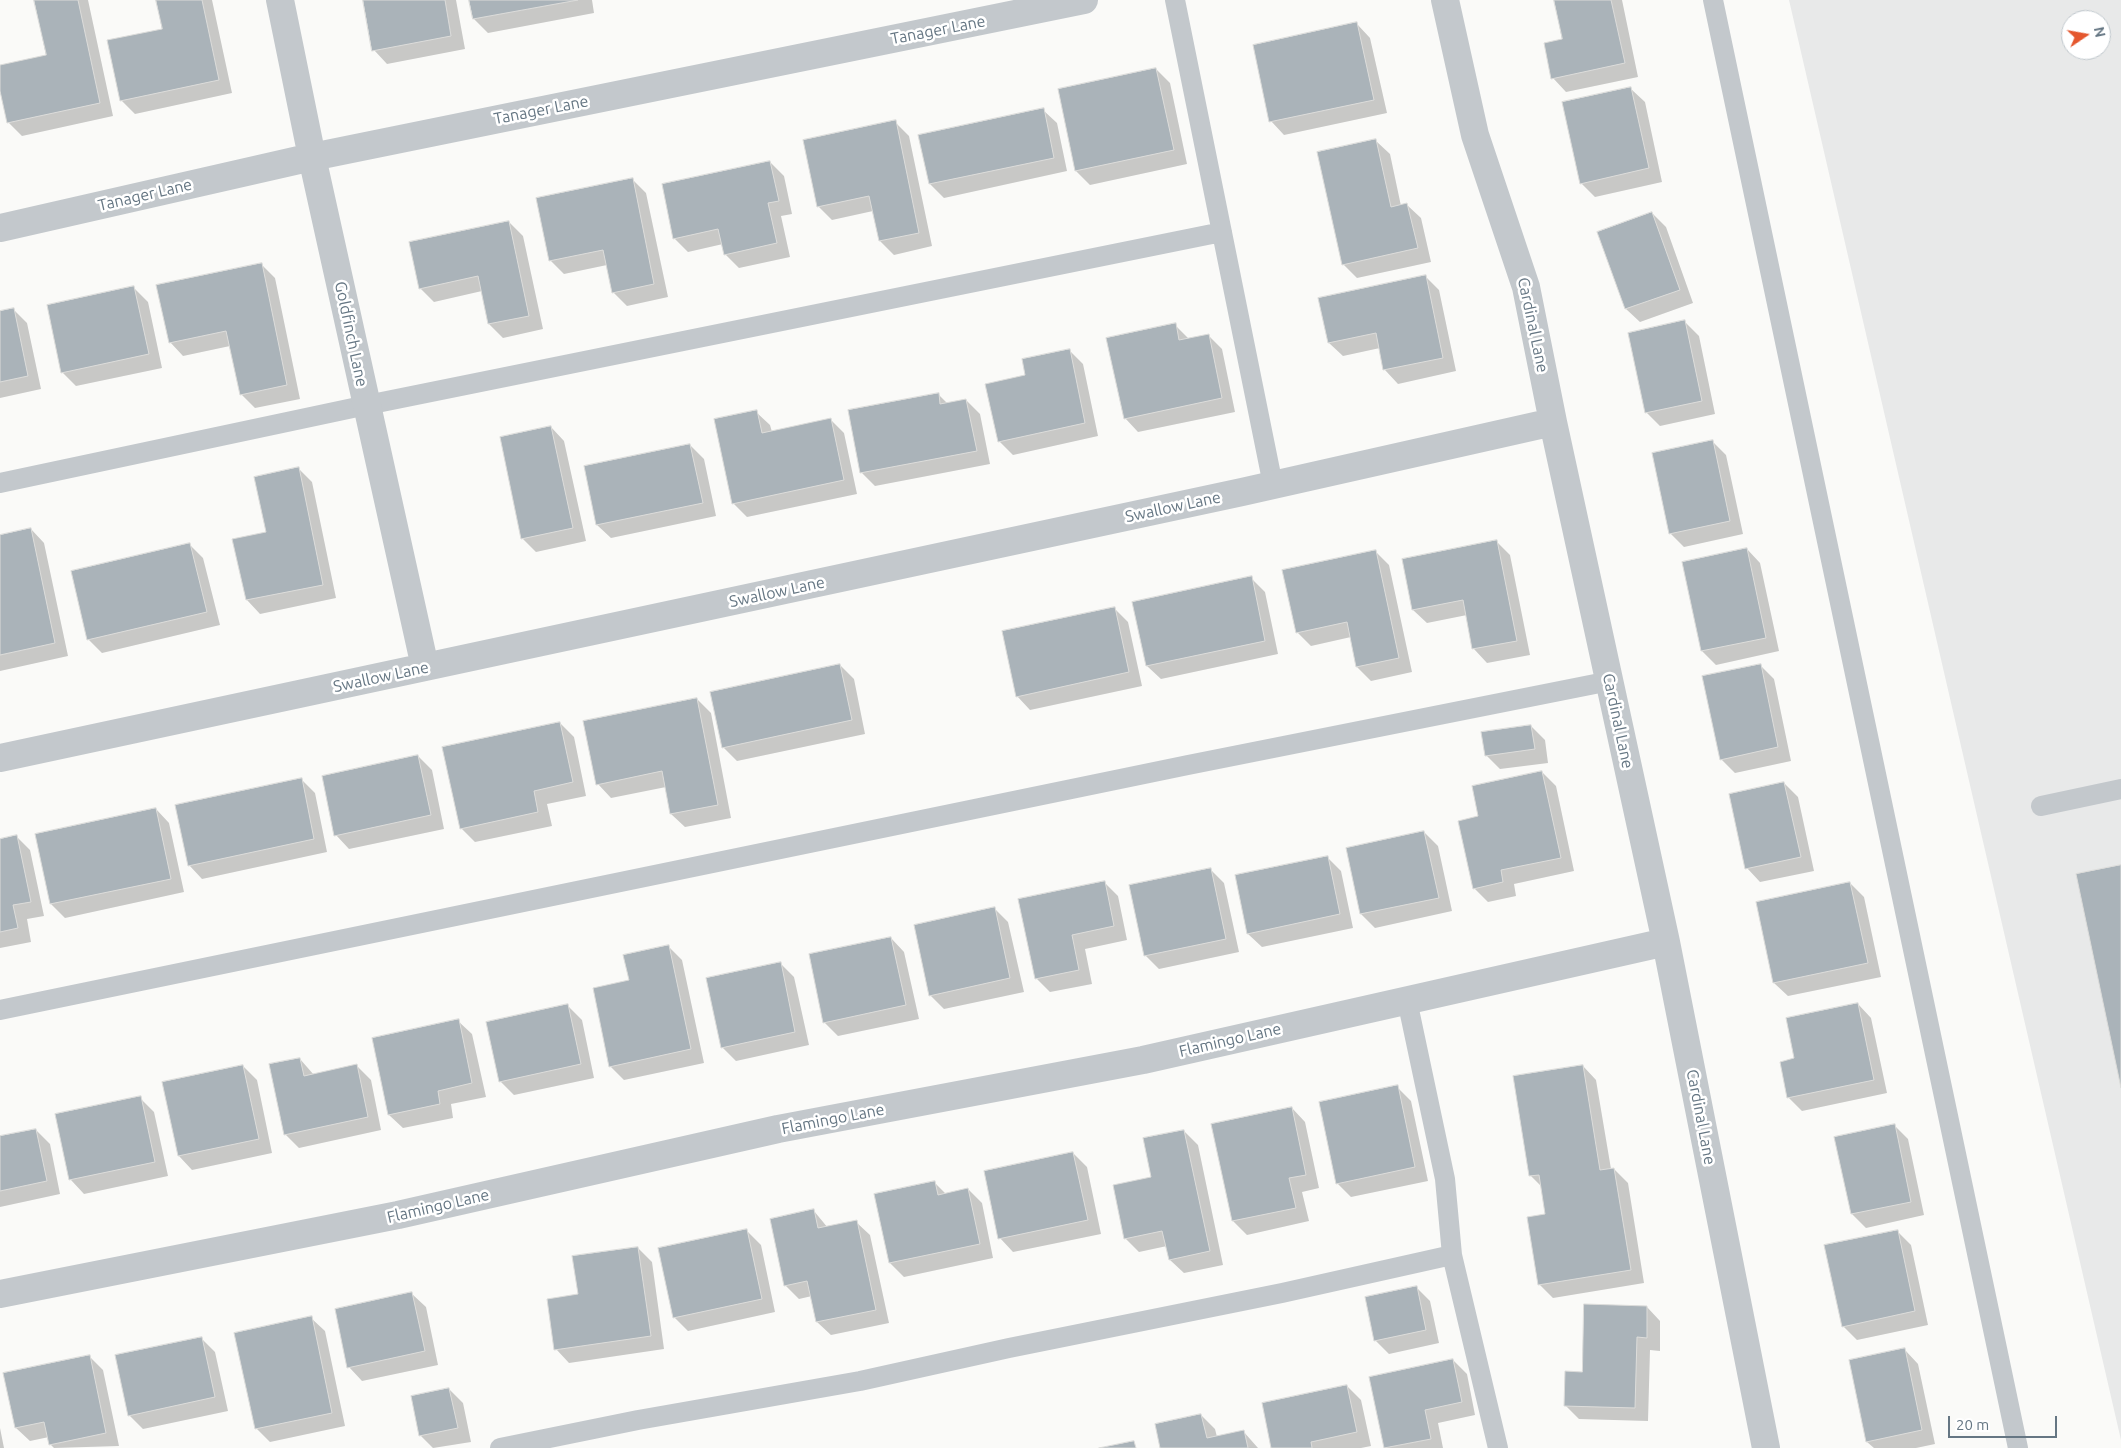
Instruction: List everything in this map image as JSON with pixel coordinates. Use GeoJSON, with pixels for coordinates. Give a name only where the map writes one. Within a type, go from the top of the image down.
{"type":"FeatureCollection","features":[{"type":"Feature","properties":{"kind":"street","name":"Goldfinch Lane"},"geometry":{"type":"LineString","coordinates":[[280,0],[312,157],[425,667]]}},
{"type":"Feature","properties":{"kind":"street","name":"Tanager Lane"},"geometry":{"type":"LineString","coordinates":[[0,228],[312,157],[1084,0]]}},
{"type":"Feature","properties":{"kind":"street","name":"Cardinal Lane"},"geometry":{"type":"LineString","coordinates":[[1445,0],[1475,134],[1526,287],[1553,422],[1666,942],[1766,1448]]}},
{"type":"Feature","properties":{"kind":"street","name":"Swallow Lane"},"geometry":{"type":"LineString","coordinates":[[0,758],[1273,485],[1553,422]]}},
{"type":"Feature","properties":{"kind":"street","name":"Flamingo Lane"},"geometry":{"type":"LineString","coordinates":[[0,1294],[398,1215],[778,1129],[1143,1060],[1666,942]]}},
{"type":"Feature","properties":{"kind":"lane"},"geometry":{"type":"LineString","coordinates":[[1175,0],[1273,485]]}},
{"type":"Feature","properties":{"kind":"lane"},"geometry":{"type":"LineString","coordinates":[[1713,0],[2018,1448]]}},
{"type":"Feature","properties":{"kind":"lane"},"geometry":{"type":"LineString","coordinates":[[0,483],[367,405],[1222,232]]}},
{"type":"Feature","properties":{"kind":"lane"},"geometry":{"type":"LineString","coordinates":[[0,1010],[1168,769],[1610,681]]}},
{"type":"Feature","properties":{"kind":"lane"},"geometry":{"type":"LineString","coordinates":[[2041,806],[2121,789]]}},
{"type":"Feature","properties":{"kind":"lane"},"geometry":{"type":"LineString","coordinates":[[1407,1000],[1444,1179],[1452,1255],[1498,1448]]}},
{"type":"Feature","properties":{"kind":"lane"},"geometry":{"type":"LineString","coordinates":[[500,1448],[638,1420],[860,1381],[1452,1255]]}},
{"type":"Feature","properties":{"kind":"shaded area"},"geometry":{"type":"Polygon","coordinates":[[[1789,0],[2121,0],[2121,1440],[1789,0]]]}},
{"type":"Feature","properties":{"kind":"building"},"geometry":{"type":"Polygon","coordinates":[[[34,0],[78,0],[100,103],[7,123],[0,91],[0,65],[46,55],[34,0]]]}},
{"type":"Feature","properties":{"kind":"building"},"geometry":{"type":"Polygon","coordinates":[[[156,0],[202,0],[219,80],[120,101],[107,40],[162,29],[156,0]]]}},
{"type":"Feature","properties":{"kind":"building"},"geometry":{"type":"Polygon","coordinates":[[[363,0],[445,0],[451,36],[372,51],[363,0]]]}},
{"type":"Feature","properties":{"kind":"building"},"geometry":{"type":"Polygon","coordinates":[[[469,0],[578,0],[473,19],[469,0]]]}},
{"type":"Feature","properties":{"kind":"building"},"geometry":{"type":"Polygon","coordinates":[[[1554,0],[1611,0],[1625,63],[1551,79],[1544,43],[1562,39],[1554,0]]]}},
{"type":"Feature","properties":{"kind":"building"},"geometry":{"type":"Polygon","coordinates":[[[1357,22],[1374,100],[1269,122],[1253,45],[1357,22]]]}},
{"type":"Feature","properties":{"kind":"building"},"geometry":{"type":"Polygon","coordinates":[[[1156,68],[1174,150],[1075,171],[1058,89],[1156,68]]]}},
{"type":"Feature","properties":{"kind":"building"},"geometry":{"type":"Polygon","coordinates":[[[1631,87],[1649,168],[1580,184],[1562,102],[1631,87]]]}},
{"type":"Feature","properties":{"kind":"building"},"geometry":{"type":"Polygon","coordinates":[[[1044,108],[1054,158],[929,184],[918,135],[1044,108]]]}},
{"type":"Feature","properties":{"kind":"building"},"geometry":{"type":"Polygon","coordinates":[[[896,120],[919,233],[879,241],[869,196],[817,207],[803,140],[896,120]]]}},
{"type":"Feature","properties":{"kind":"building"},"geometry":{"type":"Polygon","coordinates":[[[1376,139],[1391,207],[1407,203],[1418,248],[1342,265],[1317,152],[1376,139]]]}},
{"type":"Feature","properties":{"kind":"building"},"geometry":{"type":"Polygon","coordinates":[[[770,161],[779,201],[768,203],[777,243],[724,255],[718,229],[673,239],[662,184],[770,161]]]}},
{"type":"Feature","properties":{"kind":"building"},"geometry":{"type":"Polygon","coordinates":[[[633,178],[654,284],[612,293],[603,250],[549,261],[536,198],[633,178]]]}},
{"type":"Feature","properties":{"kind":"building"},"geometry":{"type":"Polygon","coordinates":[[[1652,212],[1680,290],[1625,309],[1597,232],[1652,212]]]}},
{"type":"Feature","properties":{"kind":"building"},"geometry":{"type":"Polygon","coordinates":[[[509,221],[529,316],[488,324],[478,276],[419,289],[409,242],[509,221]]]}},
{"type":"Feature","properties":{"kind":"building"},"geometry":{"type":"Polygon","coordinates":[[[262,263],[287,385],[240,395],[226,331],[169,343],[156,285],[262,263]]]}},
{"type":"Feature","properties":{"kind":"building"},"geometry":{"type":"Polygon","coordinates":[[[1426,275],[1443,358],[1383,370],[1376,333],[1328,343],[1318,298],[1426,275]]]}},
{"type":"Feature","properties":{"kind":"building"},"geometry":{"type":"Polygon","coordinates":[[[134,286],[149,354],[61,373],[47,305],[134,286]]]}},
{"type":"Feature","properties":{"kind":"building"},"geometry":{"type":"Polygon","coordinates":[[[14,308],[28,376],[0,382],[0,311],[14,308]]]}},
{"type":"Feature","properties":{"kind":"building"},"geometry":{"type":"Polygon","coordinates":[[[1685,320],[1702,401],[1645,413],[1628,333],[1685,320]]]}},
{"type":"Feature","properties":{"kind":"building"},"geometry":{"type":"Polygon","coordinates":[[[1176,323],[1179,340],[1209,334],[1222,398],[1124,419],[1106,338],[1176,323]]]}},
{"type":"Feature","properties":{"kind":"building"},"geometry":{"type":"Polygon","coordinates":[[[1070,349],[1085,423],[998,442],[985,384],[1025,375],[1022,359],[1070,349]]]}},
{"type":"Feature","properties":{"kind":"building"},"geometry":{"type":"Polygon","coordinates":[[[939,393],[940,404],[966,399],[977,451],[860,473],[848,410],[939,393]]]}},
{"type":"Feature","properties":{"kind":"building"},"geometry":{"type":"Polygon","coordinates":[[[757,410],[762,433],[831,418],[844,480],[732,504],[714,419],[757,410]]]}},
{"type":"Feature","properties":{"kind":"building"},"geometry":{"type":"Polygon","coordinates":[[[551,426],[573,528],[521,539],[500,437],[551,426]]]}},
{"type":"Feature","properties":{"kind":"building"},"geometry":{"type":"Polygon","coordinates":[[[1713,440],[1730,521],[1669,534],[1652,453],[1713,440]]]}},
{"type":"Feature","properties":{"kind":"building"},"geometry":{"type":"Polygon","coordinates":[[[690,444],[703,503],[596,525],[584,466],[690,444]]]}},
{"type":"Feature","properties":{"kind":"building"},"geometry":{"type":"Polygon","coordinates":[[[299,467],[323,585],[246,600],[232,539],[266,532],[254,477],[299,467]]]}},
{"type":"Feature","properties":{"kind":"building"},"geometry":{"type":"Polygon","coordinates":[[[31,528],[55,643],[0,655],[0,535],[31,528]]]}},
{"type":"Feature","properties":{"kind":"building"},"geometry":{"type":"Polygon","coordinates":[[[1497,540],[1517,641],[1472,649],[1463,600],[1412,610],[1402,559],[1497,540]]]}},
{"type":"Feature","properties":{"kind":"building"},"geometry":{"type":"Polygon","coordinates":[[[190,543],[207,612],[87,640],[71,571],[190,543]]]}},
{"type":"Feature","properties":{"kind":"building"},"geometry":{"type":"Polygon","coordinates":[[[1747,548],[1766,638],[1701,651],[1682,562],[1747,548]]]}},
{"type":"Feature","properties":{"kind":"building"},"geometry":{"type":"Polygon","coordinates":[[[1376,550],[1399,658],[1356,667],[1347,622],[1296,633],[1282,570],[1376,550]]]}},
{"type":"Feature","properties":{"kind":"building"},"geometry":{"type":"Polygon","coordinates":[[[1252,576],[1265,641],[1146,666],[1132,602],[1252,576]]]}},
{"type":"Feature","properties":{"kind":"building"},"geometry":{"type":"Polygon","coordinates":[[[1115,607],[1129,672],[1016,697],[1002,631],[1115,607]]]}},
{"type":"Feature","properties":{"kind":"building"},"geometry":{"type":"Polygon","coordinates":[[[840,664],[852,720],[722,748],[710,692],[840,664]]]}},
{"type":"Feature","properties":{"kind":"building"},"geometry":{"type":"Polygon","coordinates":[[[1761,664],[1778,747],[1720,760],[1702,676],[1761,664]]]}},
{"type":"Feature","properties":{"kind":"building"},"geometry":{"type":"Polygon","coordinates":[[[697,698],[718,805],[670,814],[662,771],[596,785],[583,721],[697,698]]]}},
{"type":"Feature","properties":{"kind":"building"},"geometry":{"type":"Polygon","coordinates":[[[560,722],[573,782],[534,791],[538,812],[460,829],[442,747],[560,722]]]}},
{"type":"Feature","properties":{"kind":"building"},"geometry":{"type":"Polygon","coordinates":[[[1531,725],[1535,749],[1485,756],[1481,732],[1531,725]]]}},
{"type":"Feature","properties":{"kind":"building"},"geometry":{"type":"Polygon","coordinates":[[[418,755],[431,815],[334,836],[322,776],[418,755]]]}},
{"type":"Feature","properties":{"kind":"building"},"geometry":{"type":"Polygon","coordinates":[[[1542,771],[1561,858],[1501,870],[1503,882],[1473,889],[1458,821],[1478,816],[1472,786],[1542,771]]]}},
{"type":"Feature","properties":{"kind":"building"},"geometry":{"type":"Polygon","coordinates":[[[302,778],[314,839],[188,866],[175,805],[302,778]]]}},
{"type":"Feature","properties":{"kind":"building"},"geometry":{"type":"Polygon","coordinates":[[[1784,782],[1801,857],[1745,869],[1729,794],[1784,782]]]}},
{"type":"Feature","properties":{"kind":"building"},"geometry":{"type":"Polygon","coordinates":[[[156,808],[171,879],[50,904],[35,834],[156,808]]]}},
{"type":"Feature","properties":{"kind":"building"},"geometry":{"type":"Polygon","coordinates":[[[1424,831],[1439,898],[1360,914],[1346,848],[1424,831]]]}},
{"type":"Feature","properties":{"kind":"building"},"geometry":{"type":"Polygon","coordinates":[[[17,835],[31,902],[13,905],[18,928],[0,932],[0,839],[17,835]]]}},
{"type":"Feature","properties":{"kind":"building"},"geometry":{"type":"Polygon","coordinates":[[[1328,856],[1340,914],[1247,934],[1235,875],[1328,856]]]}},
{"type":"Feature","properties":{"kind":"building"},"geometry":{"type":"Polygon","coordinates":[[[2121,865],[2121,1088],[2076,874],[2121,865]]]}},
{"type":"Feature","properties":{"kind":"building"},"geometry":{"type":"Polygon","coordinates":[[[1211,868],[1226,939],[1144,956],[1129,885],[1211,868]]]}},
{"type":"Feature","properties":{"kind":"building"},"geometry":{"type":"Polygon","coordinates":[[[1105,881],[1114,926],[1072,935],[1079,970],[1035,979],[1018,899],[1105,881]]]}},
{"type":"Feature","properties":{"kind":"building"},"geometry":{"type":"Polygon","coordinates":[[[1850,882],[1868,963],[1773,983],[1756,902],[1850,882]]]}},
{"type":"Feature","properties":{"kind":"building"},"geometry":{"type":"Polygon","coordinates":[[[995,907],[1010,978],[929,996],[914,925],[995,907]]]}},
{"type":"Feature","properties":{"kind":"building"},"geometry":{"type":"Polygon","coordinates":[[[891,937],[906,1005],[823,1023],[809,954],[891,937]]]}},
{"type":"Feature","properties":{"kind":"building"},"geometry":{"type":"Polygon","coordinates":[[[669,945],[691,1049],[609,1067],[593,988],[629,980],[623,955],[669,945]]]}},
{"type":"Feature","properties":{"kind":"building"},"geometry":{"type":"Polygon","coordinates":[[[781,962],[795,1032],[721,1048],[706,978],[781,962]]]}},
{"type":"Feature","properties":{"kind":"building"},"geometry":{"type":"Polygon","coordinates":[[[1858,1003],[1874,1080],[1787,1098],[1780,1062],[1794,1058],[1786,1018],[1858,1003]]]}},
{"type":"Feature","properties":{"kind":"building"},"geometry":{"type":"Polygon","coordinates":[[[568,1004],[581,1064],[499,1082],[486,1022],[568,1004]]]}},
{"type":"Feature","properties":{"kind":"building"},"geometry":{"type":"Polygon","coordinates":[[[459,1019],[472,1083],[438,1091],[440,1104],[388,1115],[372,1038],[459,1019]]]}},
{"type":"Feature","properties":{"kind":"building"},"geometry":{"type":"Polygon","coordinates":[[[300,1058],[304,1076],[357,1064],[368,1117],[284,1135],[269,1064],[300,1058]]]}},
{"type":"Feature","properties":{"kind":"building"},"geometry":{"type":"Polygon","coordinates":[[[243,1065],[259,1139],[178,1156],[162,1082],[243,1065]]]}},
{"type":"Feature","properties":{"kind":"building"},"geometry":{"type":"Polygon","coordinates":[[[1583,1065],[1600,1170],[1614,1168],[1631,1270],[1538,1285],[1527,1217],[1545,1214],[1539,1175],[1529,1176],[1513,1076],[1583,1065]]]}},
{"type":"Feature","properties":{"kind":"building"},"geometry":{"type":"Polygon","coordinates":[[[1398,1085],[1415,1167],[1336,1184],[1319,1102],[1398,1085]]]}},
{"type":"Feature","properties":{"kind":"building"},"geometry":{"type":"Polygon","coordinates":[[[141,1096],[155,1162],[69,1180],[55,1114],[141,1096]]]}},
{"type":"Feature","properties":{"kind":"building"},"geometry":{"type":"Polygon","coordinates":[[[1292,1107],[1306,1175],[1289,1178],[1296,1208],[1232,1221],[1211,1124],[1292,1107]]]}},
{"type":"Feature","properties":{"kind":"building"},"geometry":{"type":"Polygon","coordinates":[[[1895,1124],[1911,1202],[1851,1214],[1834,1137],[1895,1124]]]}},
{"type":"Feature","properties":{"kind":"building"},"geometry":{"type":"Polygon","coordinates":[[[36,1129],[47,1181],[0,1191],[0,1136],[36,1129]]]}},
{"type":"Feature","properties":{"kind":"building"},"geometry":{"type":"Polygon","coordinates":[[[1184,1130],[1210,1251],[1169,1260],[1162,1231],[1124,1239],[1113,1185],[1151,1177],[1143,1138],[1184,1130]]]}},
{"type":"Feature","properties":{"kind":"building"},"geometry":{"type":"Polygon","coordinates":[[[1073,1152],[1088,1220],[998,1239],[984,1171],[1073,1152]]]}},
{"type":"Feature","properties":{"kind":"building"},"geometry":{"type":"Polygon","coordinates":[[[935,1181],[938,1195],[968,1188],[980,1244],[889,1263],[874,1194],[935,1181]]]}},
{"type":"Feature","properties":{"kind":"building"},"geometry":{"type":"Polygon","coordinates":[[[814,1209],[818,1228],[857,1220],[876,1310],[816,1322],[807,1281],[784,1286],[770,1219],[814,1209]]]}},
{"type":"Feature","properties":{"kind":"building"},"geometry":{"type":"Polygon","coordinates":[[[747,1229],[762,1299],[673,1318],[658,1248],[747,1229]]]}},
{"type":"Feature","properties":{"kind":"building"},"geometry":{"type":"Polygon","coordinates":[[[1898,1230],[1915,1311],[1842,1327],[1824,1245],[1898,1230]]]}},
{"type":"Feature","properties":{"kind":"building"},"geometry":{"type":"Polygon","coordinates":[[[638,1247],[651,1336],[554,1350],[547,1299],[578,1294],[572,1256],[638,1247]]]}},
{"type":"Feature","properties":{"kind":"building"},"geometry":{"type":"Polygon","coordinates":[[[1417,1286],[1426,1330],[1374,1341],[1365,1297],[1417,1286]]]}},
{"type":"Feature","properties":{"kind":"building"},"geometry":{"type":"Polygon","coordinates":[[[412,1292],[425,1351],[347,1368],[335,1309],[412,1292]]]}},
{"type":"Feature","properties":{"kind":"building"},"geometry":{"type":"Polygon","coordinates":[[[1584,1304],[1647,1306],[1647,1338],[1637,1337],[1635,1408],[1564,1406],[1565,1371],[1582,1372],[1584,1304]]]}},
{"type":"Feature","properties":{"kind":"building"},"geometry":{"type":"Polygon","coordinates":[[[312,1316],[332,1413],[255,1429],[234,1333],[312,1316]]]}},
{"type":"Feature","properties":{"kind":"building"},"geometry":{"type":"Polygon","coordinates":[[[202,1337],[215,1397],[128,1416],[115,1355],[202,1337]]]}},
{"type":"Feature","properties":{"kind":"building"},"geometry":{"type":"Polygon","coordinates":[[[1905,1348],[1922,1430],[1866,1442],[1849,1360],[1905,1348]]]}},
{"type":"Feature","properties":{"kind":"building"},"geometry":{"type":"Polygon","coordinates":[[[90,1355],[106,1433],[49,1445],[44,1422],[15,1428],[3,1373],[90,1355]]]}},
{"type":"Feature","properties":{"kind":"building"},"geometry":{"type":"Polygon","coordinates":[[[1453,1359],[1462,1402],[1425,1410],[1431,1439],[1384,1448],[1369,1377],[1453,1359]]]}},
{"type":"Feature","properties":{"kind":"building"},"geometry":{"type":"Polygon","coordinates":[[[1347,1385],[1357,1432],[1311,1442],[1312,1448],[1271,1448],[1262,1403],[1347,1385]]]}},
{"type":"Feature","properties":{"kind":"building"},"geometry":{"type":"Polygon","coordinates":[[[449,1388],[458,1428],[419,1436],[411,1396],[449,1388]]]}},
{"type":"Feature","properties":{"kind":"building"},"geometry":{"type":"Polygon","coordinates":[[[1201,1414],[1207,1438],[1244,1430],[1248,1448],[1160,1448],[1155,1424],[1201,1414]]]}},
{"type":"Feature","properties":{"kind":"building"},"geometry":{"type":"Polygon","coordinates":[[[1134,1441],[1136,1448],[1099,1448],[1134,1441]]]}}]}
